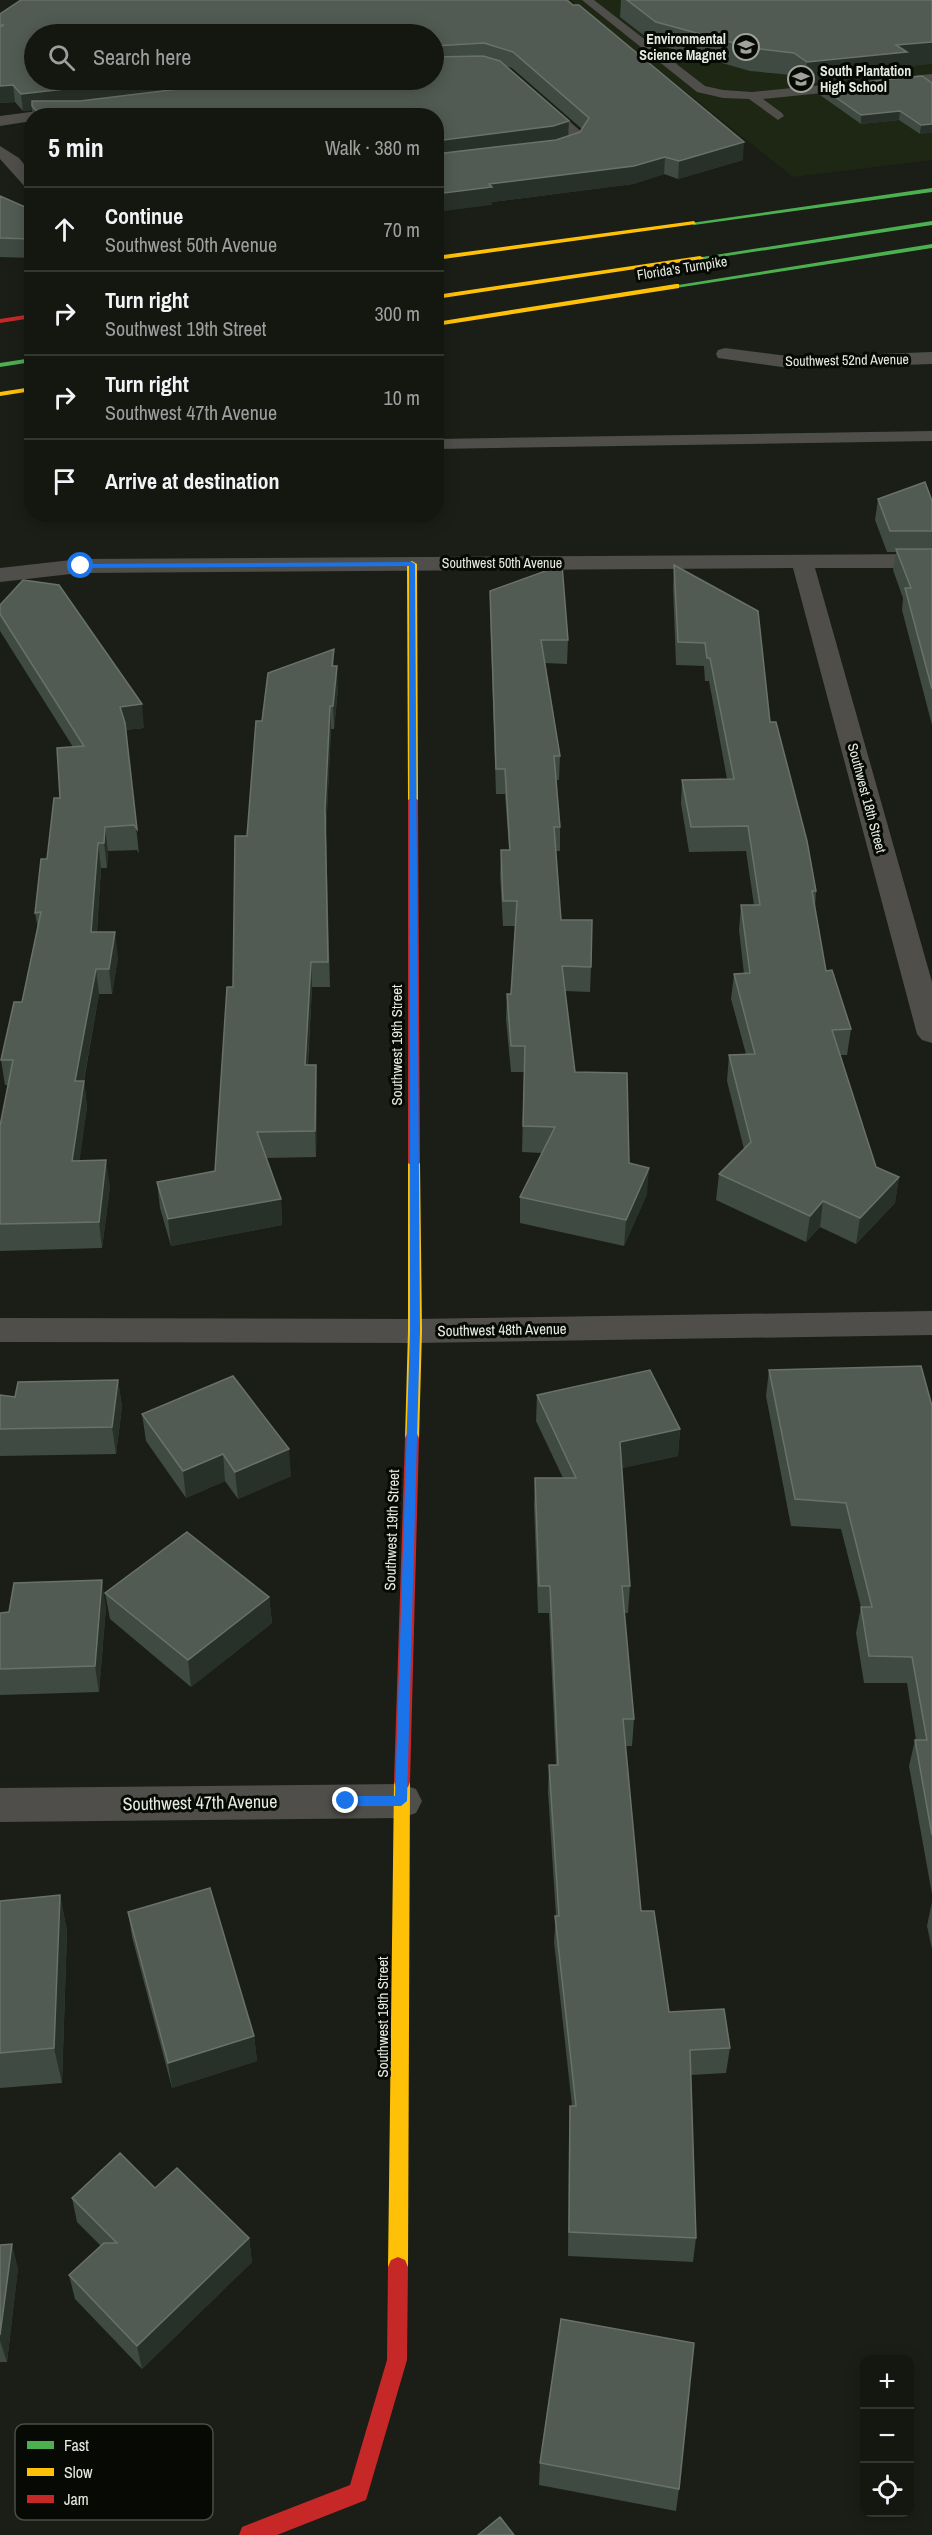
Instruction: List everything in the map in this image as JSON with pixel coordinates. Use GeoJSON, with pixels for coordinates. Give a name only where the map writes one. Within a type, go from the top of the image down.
{"type":"FeatureCollection","features":[{"type":"Feature","properties":{"kind":"main road"},"geometry":{"type":"LineString","coordinates":[[444,257],[932,190]]}},
{"type":"Feature","properties":{"kind":"main road"},"geometry":{"type":"LineString","coordinates":[[802,222],[915,192]]}},
{"type":"Feature","properties":{"kind":"main road"},"geometry":{"type":"LineString","coordinates":[[444,296],[932,223]]}},
{"type":"Feature","properties":{"kind":"main road","name":"Florida's Turnpike"},"geometry":{"type":"LineString","coordinates":[[444,323],[932,246]]}},
{"type":"Feature","properties":{"kind":"main road"},"geometry":{"type":"LineString","coordinates":[[0,321],[24,317]]}},
{"type":"Feature","properties":{"kind":"main road"},"geometry":{"type":"LineString","coordinates":[[0,365],[24,361]]}},
{"type":"Feature","properties":{"kind":"main road"},"geometry":{"type":"LineString","coordinates":[[0,394],[24,390]]}},
{"type":"Feature","properties":{"kind":"main road","name":"Southwest 19th Street"},"geometry":{"type":"LineString","coordinates":[[250,2535],[358,2492],[397,2360],[401,1801],[415,1331],[412,564]]}},
{"type":"Feature","properties":{"kind":"street"},"geometry":{"type":"LineString","coordinates":[[522,87],[579,137],[574,144],[531,153]]}},
{"type":"Feature","properties":{"kind":"street"},"geometry":{"type":"LineString","coordinates":[[0,121],[24,118]]}},
{"type":"Feature","properties":{"kind":"street"},"geometry":{"type":"LineString","coordinates":[[0,151],[24,175]]}},
{"type":"Feature","properties":{"kind":"street","name":"Southwest 52nd Avenue"},"geometry":{"type":"LineString","coordinates":[[725,354],[796,363],[932,357]]}},
{"type":"Feature","properties":{"kind":"street","name":"Southwest 18th Street"},"geometry":{"type":"LineString","coordinates":[[802,561],[932,1034]]}},
{"type":"Feature","properties":{"kind":"street","name":"Southwest 50th Avenue"},"geometry":{"type":"LineString","coordinates":[[0,575],[81,566],[932,561]]}},
{"type":"Feature","properties":{"kind":"street","name":"Southwest 48th Avenue"},"geometry":{"type":"LineString","coordinates":[[0,1330],[415,1331],[932,1323]]}},
{"type":"Feature","properties":{"kind":"street","name":"Southwest 47th Avenue"},"geometry":{"type":"LineString","coordinates":[[0,1805],[401,1801]]}},
{"type":"Feature","properties":{"kind":"lane"},"geometry":{"type":"LineString","coordinates":[[586,0],[701,89],[723,94],[752,96],[932,78]]}},
{"type":"Feature","properties":{"kind":"lane"},"geometry":{"type":"LineString","coordinates":[[601,11],[623,9]]}},
{"type":"Feature","properties":{"kind":"lane"},"geometry":{"type":"LineString","coordinates":[[752,96],[778,116]]}},
{"type":"Feature","properties":{"kind":"lane"},"geometry":{"type":"LineString","coordinates":[[444,444],[932,435]]}},
{"type":"Feature","properties":{"kind":"shaded area","name":"South Plantation High School"},"geometry":{"type":"Polygon","coordinates":[[[570,0],[932,0],[932,160],[793,177],[570,0]]]}},
{"type":"Feature","properties":{"kind":"building"},"geometry":{"type":"Polygon","coordinates":[[[21,0],[567,0],[573,5],[579,5],[744,142],[679,161],[665,157],[634,166],[489,184],[492,187],[444,193],[444,153],[556,140],[580,132],[589,118],[513,52],[484,43],[444,45],[444,24],[24,24],[24,90],[56,90],[21,94],[13,85],[0,86],[0,27],[4,25],[0,25],[0,14],[21,0]]]}},
{"type":"Feature","properties":{"kind":"building"},"geometry":{"type":"Polygon","coordinates":[[[627,0],[932,0],[932,42],[896,45],[907,52],[807,62],[794,53],[752,48],[656,22],[627,0]]]}},
{"type":"Feature","properties":{"kind":"building"},"geometry":{"type":"Polygon","coordinates":[[[483,56],[500,61],[569,121],[553,126],[444,140],[444,108],[34,108],[32,106],[32,101],[80,101],[171,90],[444,90],[444,57],[483,56]]]}},
{"type":"Feature","properties":{"kind":"building"},"geometry":{"type":"Polygon","coordinates":[[[922,76],[932,83],[932,124],[921,125],[900,111],[861,115],[821,87],[922,76]]]}},
{"type":"Feature","properties":{"kind":"building"},"geometry":{"type":"Polygon","coordinates":[[[0,196],[24,206],[24,239],[0,238],[0,196]]]}},
{"type":"Feature","properties":{"kind":"building"},"geometry":{"type":"Polygon","coordinates":[[[925,482],[932,501],[932,531],[890,531],[878,499],[925,482]]]}},
{"type":"Feature","properties":{"kind":"building"},"geometry":{"type":"Polygon","coordinates":[[[896,549],[932,549],[932,689],[905,588],[911,588],[896,549]]]}},
{"type":"Feature","properties":{"kind":"building"},"geometry":{"type":"Polygon","coordinates":[[[562,565],[568,640],[541,640],[560,756],[554,756],[560,827],[554,827],[561,920],[592,920],[591,967],[562,966],[575,1072],[627,1073],[629,1163],[649,1168],[626,1220],[520,1197],[555,1127],[523,1126],[525,1046],[511,1046],[507,994],[511,994],[517,901],[503,901],[501,850],[510,850],[505,769],[496,769],[490,591],[562,565]]]}},
{"type":"Feature","properties":{"kind":"building"},"geometry":{"type":"Polygon","coordinates":[[[674,565],[758,611],[770,722],[776,722],[807,841],[816,891],[812,891],[826,971],[832,970],[851,1029],[832,1030],[876,1167],[899,1177],[860,1218],[823,1201],[810,1216],[719,1174],[751,1142],[729,1055],[755,1054],[734,974],[750,973],[741,905],[760,905],[748,826],[691,827],[682,780],[734,779],[705,643],[678,642],[674,565]]]}},
{"type":"Feature","properties":{"kind":"building"},"geometry":{"type":"Polygon","coordinates":[[[23,580],[59,585],[142,704],[120,707],[125,723],[137,829],[134,825],[105,827],[104,843],[98,843],[91,932],[115,932],[109,969],[96,969],[75,1081],[84,1081],[72,1161],[106,1160],[99,1222],[0,1224],[0,1126],[13,1060],[1,1060],[14,1002],[22,1002],[41,912],[35,913],[41,859],[47,859],[54,798],[60,798],[57,748],[84,746],[0,614],[0,605],[23,580]]]}},
{"type":"Feature","properties":{"kind":"building"},"geometry":{"type":"Polygon","coordinates":[[[334,649],[332,666],[337,666],[333,706],[330,706],[325,809],[328,962],[311,962],[305,1065],[316,1065],[315,1131],[257,1132],[281,1199],[168,1219],[157,1182],[215,1171],[227,987],[233,987],[235,836],[247,836],[256,721],[262,721],[268,673],[334,649]]]}},
{"type":"Feature","properties":{"kind":"building"},"geometry":{"type":"Polygon","coordinates":[[[921,1366],[932,1406],[932,1835],[915,1740],[927,1740],[912,1657],[869,1656],[861,1607],[872,1607],[846,1503],[795,1499],[769,1370],[921,1366]]]}},
{"type":"Feature","properties":{"kind":"building"},"geometry":{"type":"Polygon","coordinates":[[[650,1370],[680,1429],[620,1442],[630,1586],[622,1586],[634,1719],[623,1719],[641,1911],[654,1911],[669,2012],[724,2009],[730,2048],[690,2050],[696,2238],[569,2232],[570,2106],[576,2106],[555,1916],[559,1916],[549,1765],[558,1765],[550,1586],[539,1586],[535,1478],[576,1478],[537,1395],[650,1370]]]}},
{"type":"Feature","properties":{"kind":"building"},"geometry":{"type":"Polygon","coordinates":[[[233,1376],[289,1449],[235,1472],[223,1454],[183,1471],[142,1414],[233,1376]]]}},
{"type":"Feature","properties":{"kind":"building"},"geometry":{"type":"Polygon","coordinates":[[[118,1380],[112,1427],[0,1429],[0,1395],[15,1397],[18,1382],[118,1380]]]}},
{"type":"Feature","properties":{"kind":"building"},"geometry":{"type":"Polygon","coordinates":[[[187,1532],[269,1597],[188,1660],[105,1593],[187,1532]]]}},
{"type":"Feature","properties":{"kind":"building"},"geometry":{"type":"Polygon","coordinates":[[[102,1580],[95,1666],[0,1669],[0,1613],[9,1612],[14,1583],[102,1580]]]}},
{"type":"Feature","properties":{"kind":"building"},"geometry":{"type":"Polygon","coordinates":[[[210,1888],[254,2036],[168,2063],[128,1912],[210,1888]]]}},
{"type":"Feature","properties":{"kind":"building"},"geometry":{"type":"Polygon","coordinates":[[[60,1895],[54,2048],[0,2053],[0,1901],[60,1895]]]}},
{"type":"Feature","properties":{"kind":"building"},"geometry":{"type":"Polygon","coordinates":[[[120,2153],[155,2188],[177,2168],[249,2238],[137,2346],[69,2275],[104,2243],[117,2243],[72,2198],[120,2153]]]}},
{"type":"Feature","properties":{"kind":"building"},"geometry":{"type":"Polygon","coordinates":[[[12,2244],[0,2335],[0,2245],[12,2244]]]}},
{"type":"Feature","properties":{"kind":"building"},"geometry":{"type":"Polygon","coordinates":[[[561,2319],[694,2343],[679,2489],[540,2463],[561,2319]]]}},
{"type":"Feature","properties":{"kind":"building"},"geometry":{"type":"Polygon","coordinates":[[[500,2517],[514,2535],[478,2535],[500,2517]]]}},
{"type":"Feature","properties":{"kind":"traffic: fast"},"geometry":{"type":"LineString","coordinates":[[694,223],[932,190]]}},
{"type":"Feature","properties":{"kind":"traffic: fast"},"geometry":{"type":"LineString","coordinates":[[700,258],[932,223]]}},
{"type":"Feature","properties":{"kind":"traffic: fast"},"geometry":{"type":"LineString","coordinates":[[676,286],[932,246]]}},
{"type":"Feature","properties":{"kind":"traffic: fast"},"geometry":{"type":"LineString","coordinates":[[0,365],[24,361]]}},
{"type":"Feature","properties":{"kind":"traffic: slow"},"geometry":{"type":"LineString","coordinates":[[444,257],[694,223]]}},
{"type":"Feature","properties":{"kind":"traffic: slow"},"geometry":{"type":"LineString","coordinates":[[444,296],[700,258]]}},
{"type":"Feature","properties":{"kind":"traffic: slow"},"geometry":{"type":"LineString","coordinates":[[444,323],[676,286]]}},
{"type":"Feature","properties":{"kind":"traffic: slow"},"geometry":{"type":"LineString","coordinates":[[0,394],[24,390]]}},
{"type":"Feature","properties":{"kind":"traffic: slow"},"geometry":{"type":"LineString","coordinates":[[412,564],[413,800]]}},
{"type":"Feature","properties":{"kind":"traffic: slow"},"geometry":{"type":"LineString","coordinates":[[412,1438],[415,1331],[414,1163]]}},
{"type":"Feature","properties":{"kind":"traffic: slow"},"geometry":{"type":"LineString","coordinates":[[398,2267],[402,1782]]}},
{"type":"Feature","properties":{"kind":"traffic: jam"},"geometry":{"type":"LineString","coordinates":[[0,321],[24,317]]}},
{"type":"Feature","properties":{"kind":"traffic: jam"},"geometry":{"type":"LineString","coordinates":[[413,800],[414,1163]]}},
{"type":"Feature","properties":{"kind":"traffic: jam"},"geometry":{"type":"LineString","coordinates":[[402,1782],[412,1438]]}},
{"type":"Feature","properties":{"kind":"traffic: jam"},"geometry":{"type":"LineString","coordinates":[[250,2535],[358,2492],[397,2360],[398,2267]]}},
{"type":"Feature","properties":{"kind":"place","name":"Environmental Science Magnet"},"geometry":{"type":"Point","coordinates":[746,47]}},
{"type":"Feature","properties":{"kind":"place","name":"South Plantation High School"},"geometry":{"type":"Point","coordinates":[801,79]}},
{"type":"Feature","properties":{"kind":"route"},"geometry":{"type":"LineString","coordinates":[[81,566],[412,564],[415,1331],[401,1801],[346,1801]]}}]}
